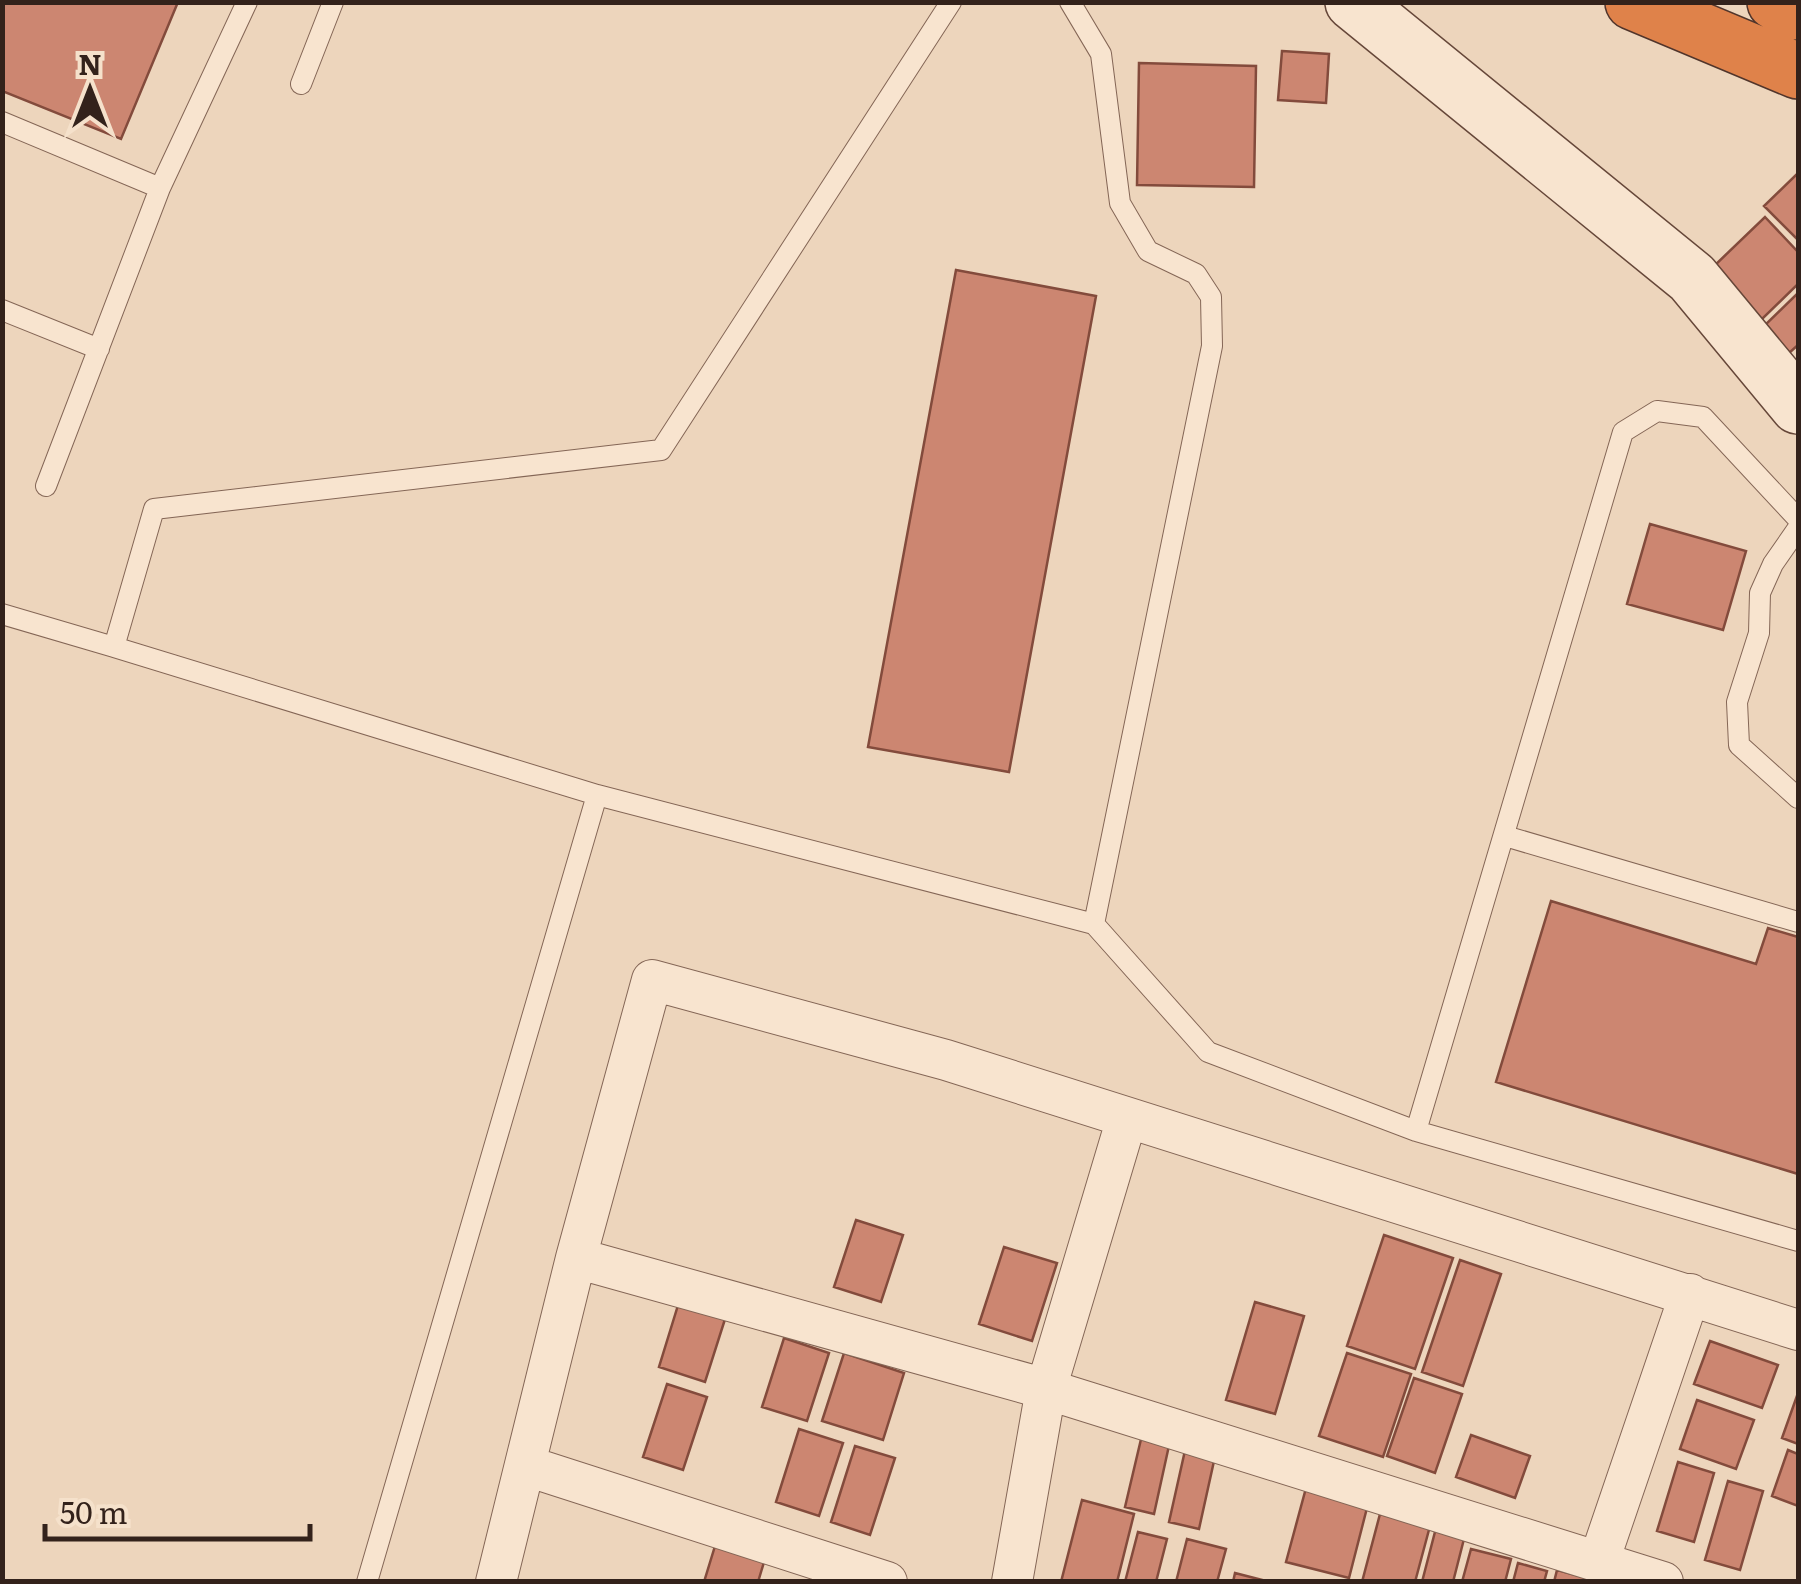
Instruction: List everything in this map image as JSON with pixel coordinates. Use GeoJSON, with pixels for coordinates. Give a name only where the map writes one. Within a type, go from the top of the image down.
{"type":"FeatureCollection","features":[{"type":"Feature","properties":{"kind":"highway"},"geometry":{"type":"LineString","coordinates":[[1633,2],[1798,71]]}},
{"type":"Feature","properties":{"kind":"highway"},"geometry":{"type":"LineString","coordinates":[[1775,2],[1798,12]]}},
{"type":"Feature","properties":{"kind":"street"},"geometry":{"type":"LineString","coordinates":[[1352,2],[1692,278],[1798,406]]}},
{"type":"Feature","properties":{"kind":"street"},"geometry":{"type":"LineString","coordinates":[[496,1582],[576,1258],[652,980],[946,1060],[1798,1330]]}},
{"type":"Feature","properties":{"kind":"street"},"geometry":{"type":"LineString","coordinates":[[1012,1582],[1046,1388],[1127,1118]]}},
{"type":"Feature","properties":{"kind":"street"},"geometry":{"type":"LineString","coordinates":[[576,1258],[1046,1388],[1663,1582]]}},
{"type":"Feature","properties":{"kind":"street"},"geometry":{"type":"LineString","coordinates":[[1599,1562],[1690,1294]]}},
{"type":"Feature","properties":{"kind":"street"},"geometry":{"type":"LineString","coordinates":[[527,1466],[872,1579]]}},
{"type":"Feature","properties":{"kind":"lane"},"geometry":{"type":"LineString","coordinates":[[46,486],[160,188],[247,2]]}},
{"type":"Feature","properties":{"kind":"lane"},"geometry":{"type":"LineString","coordinates":[[301,84],[332,2]]}},
{"type":"Feature","properties":{"kind":"lane"},"geometry":{"type":"LineString","coordinates":[[114,647],[154,509],[661,450],[952,2]]}},
{"type":"Feature","properties":{"kind":"lane"},"geometry":{"type":"LineString","coordinates":[[1070,2],[1101,54],[1120,203],[1148,251],[1196,274],[1210,297],[1212,346],[1094,924]]}},
{"type":"Feature","properties":{"kind":"lane"},"geometry":{"type":"LineString","coordinates":[[2,122],[160,188]]}},
{"type":"Feature","properties":{"kind":"lane"},"geometry":{"type":"LineString","coordinates":[[2,310],[99,349]]}},
{"type":"Feature","properties":{"kind":"lane"},"geometry":{"type":"LineString","coordinates":[[1416,1131],[1624,432],[1657,411],[1702,417],[1798,519]]}},
{"type":"Feature","properties":{"kind":"lane"},"geometry":{"type":"LineString","coordinates":[[1798,528],[1760,593],[1759,633],[1737,702],[1739,746],[1798,798]]}},
{"type":"Feature","properties":{"kind":"lane"},"geometry":{"type":"LineString","coordinates":[[2,614],[597,794],[1094,924],[1208,1052],[1416,1131],[1798,1241]]}},
{"type":"Feature","properties":{"kind":"lane"},"geometry":{"type":"LineString","coordinates":[[367,1582],[597,794]]}},
{"type":"Feature","properties":{"kind":"lane"},"geometry":{"type":"LineString","coordinates":[[1504,836],[1798,922]]}},
{"type":"Feature","properties":{"kind":"building"},"geometry":{"type":"Polygon","coordinates":[[[2,2],[178,2],[121,139],[2,91],[2,2]]]}},
{"type":"Feature","properties":{"kind":"building"},"geometry":{"type":"Polygon","coordinates":[[[1282,51],[1329,54],[1326,103],[1278,100],[1282,51]]]}},
{"type":"Feature","properties":{"kind":"building"},"geometry":{"type":"Polygon","coordinates":[[[1139,63],[1256,66],[1254,187],[1137,185],[1139,63]]]}},
{"type":"Feature","properties":{"kind":"building"},"geometry":{"type":"Polygon","coordinates":[[[1798,175],[1798,240],[1764,206],[1798,175]]]}},
{"type":"Feature","properties":{"kind":"building"},"geometry":{"type":"Polygon","coordinates":[[[1765,217],[1798,252],[1798,284],[1761,320],[1712,268],[1765,217]]]}},
{"type":"Feature","properties":{"kind":"building"},"geometry":{"type":"Polygon","coordinates":[[[956,270],[1096,296],[1009,772],[868,747],[956,270]]]}},
{"type":"Feature","properties":{"kind":"building"},"geometry":{"type":"Polygon","coordinates":[[[1798,293],[1798,345],[1788,354],[1763,327],[1798,293]]]}},
{"type":"Feature","properties":{"kind":"building"},"geometry":{"type":"Polygon","coordinates":[[[1650,524],[1746,551],[1723,630],[1627,604],[1650,524]]]}},
{"type":"Feature","properties":{"kind":"building"},"geometry":{"type":"Polygon","coordinates":[[[1551,901],[1756,964],[1768,928],[1798,937],[1798,1174],[1496,1082],[1551,901]]]}},
{"type":"Feature","properties":{"kind":"building"},"geometry":{"type":"Polygon","coordinates":[[[856,1220],[903,1235],[881,1302],[834,1287],[856,1220]]]}},
{"type":"Feature","properties":{"kind":"building"},"geometry":{"type":"Polygon","coordinates":[[[1384,1235],[1453,1258],[1415,1369],[1347,1346],[1384,1235]]]}},
{"type":"Feature","properties":{"kind":"building"},"geometry":{"type":"Polygon","coordinates":[[[1004,1247],[1057,1263],[1032,1341],[979,1324],[1004,1247]]]}},
{"type":"Feature","properties":{"kind":"building"},"geometry":{"type":"Polygon","coordinates":[[[1460,1260],[1501,1274],[1463,1386],[1422,1372],[1460,1260]]]}},
{"type":"Feature","properties":{"kind":"building"},"geometry":{"type":"Polygon","coordinates":[[[679,1302],[726,1316],[705,1382],[659,1367],[679,1302]]]}},
{"type":"Feature","properties":{"kind":"building"},"geometry":{"type":"Polygon","coordinates":[[[1255,1302],[1304,1316],[1275,1414],[1226,1400],[1255,1302]]]}},
{"type":"Feature","properties":{"kind":"building"},"geometry":{"type":"Polygon","coordinates":[[[784,1338],[829,1353],[807,1421],[762,1407],[784,1338]]]}},
{"type":"Feature","properties":{"kind":"building"},"geometry":{"type":"Polygon","coordinates":[[[1710,1341],[1778,1365],[1762,1408],[1694,1384],[1710,1341]]]}},
{"type":"Feature","properties":{"kind":"building"},"geometry":{"type":"Polygon","coordinates":[[[844,1353],[904,1373],[883,1440],[822,1421],[844,1353]]]}},
{"type":"Feature","properties":{"kind":"building"},"geometry":{"type":"Polygon","coordinates":[[[1347,1353],[1411,1374],[1383,1457],[1319,1436],[1347,1353]]]}},
{"type":"Feature","properties":{"kind":"building"},"geometry":{"type":"Polygon","coordinates":[[[1414,1378],[1462,1394],[1435,1473],[1387,1456],[1414,1378]]]}},
{"type":"Feature","properties":{"kind":"building"},"geometry":{"type":"Polygon","coordinates":[[[667,1384],[707,1397],[683,1470],[643,1457],[667,1384]]]}},
{"type":"Feature","properties":{"kind":"building"},"geometry":{"type":"Polygon","coordinates":[[[1798,1393],[1798,1444],[1782,1438],[1798,1393]]]}},
{"type":"Feature","properties":{"kind":"building"},"geometry":{"type":"Polygon","coordinates":[[[1697,1400],[1754,1420],[1736,1469],[1680,1449],[1697,1400]]]}},
{"type":"Feature","properties":{"kind":"building"},"geometry":{"type":"Polygon","coordinates":[[[799,1429],[843,1443],[819,1516],[776,1502],[799,1429]]]}},
{"type":"Feature","properties":{"kind":"building"},"geometry":{"type":"Polygon","coordinates":[[[1142,1435],[1170,1441],[1154,1514],[1125,1507],[1142,1435]]]}},
{"type":"Feature","properties":{"kind":"building"},"geometry":{"type":"Polygon","coordinates":[[[1471,1435],[1530,1456],[1515,1498],[1456,1477],[1471,1435]]]}},
{"type":"Feature","properties":{"kind":"building"},"geometry":{"type":"Polygon","coordinates":[[[855,1446],[895,1458],[870,1535],[831,1522],[855,1446]]]}},
{"type":"Feature","properties":{"kind":"building"},"geometry":{"type":"Polygon","coordinates":[[[1186,1446],[1216,1452],[1199,1529],[1169,1522],[1186,1446]]]}},
{"type":"Feature","properties":{"kind":"building"},"geometry":{"type":"Polygon","coordinates":[[[1788,1450],[1798,1454],[1798,1506],[1772,1496],[1788,1450]]]}},
{"type":"Feature","properties":{"kind":"building"},"geometry":{"type":"Polygon","coordinates":[[[1678,1462],[1714,1473],[1694,1542],[1657,1531],[1678,1462]]]}},
{"type":"Feature","properties":{"kind":"building"},"geometry":{"type":"Polygon","coordinates":[[[1728,1481],[1763,1491],[1740,1570],[1705,1560],[1728,1481]]]}},
{"type":"Feature","properties":{"kind":"building"},"geometry":{"type":"Polygon","coordinates":[[[1306,1488],[1368,1504],[1349,1578],[1286,1562],[1306,1488]]]}},
{"type":"Feature","properties":{"kind":"building"},"geometry":{"type":"Polygon","coordinates":[[[1082,1500],[1134,1514],[1117,1582],[1061,1582],[1082,1500]]]}},
{"type":"Feature","properties":{"kind":"building"},"geometry":{"type":"Polygon","coordinates":[[[1380,1514],[1430,1526],[1415,1582],[1362,1582],[1380,1514]]]}},
{"type":"Feature","properties":{"kind":"building"},"geometry":{"type":"Polygon","coordinates":[[[1436,1528],[1465,1535],[1453,1582],[1422,1582],[1436,1528]]]}},
{"type":"Feature","properties":{"kind":"building"},"geometry":{"type":"Polygon","coordinates":[[[1138,1532],[1167,1539],[1156,1582],[1125,1582],[1138,1532]]]}},
{"type":"Feature","properties":{"kind":"building"},"geometry":{"type":"Polygon","coordinates":[[[1187,1539],[1226,1549],[1217,1582],[1176,1582],[1187,1539]]]}},
{"type":"Feature","properties":{"kind":"building"},"geometry":{"type":"Polygon","coordinates":[[[715,1546],[764,1562],[758,1582],[704,1582],[715,1546]]]}},
{"type":"Feature","properties":{"kind":"building"},"geometry":{"type":"Polygon","coordinates":[[[1471,1549],[1511,1559],[1505,1582],[1462,1582],[1471,1549]]]}},
{"type":"Feature","properties":{"kind":"building"},"geometry":{"type":"Polygon","coordinates":[[[1518,1563],[1547,1571],[1544,1582],[1513,1582],[1518,1563]]]}},
{"type":"Feature","properties":{"kind":"building"},"geometry":{"type":"Polygon","coordinates":[[[1557,1570],[1591,1579],[1591,1582],[1554,1582],[1557,1570]]]}},
{"type":"Feature","properties":{"kind":"building"},"geometry":{"type":"Polygon","coordinates":[[[1235,1573],[1270,1582],[1233,1582],[1235,1573]]]}}]}
